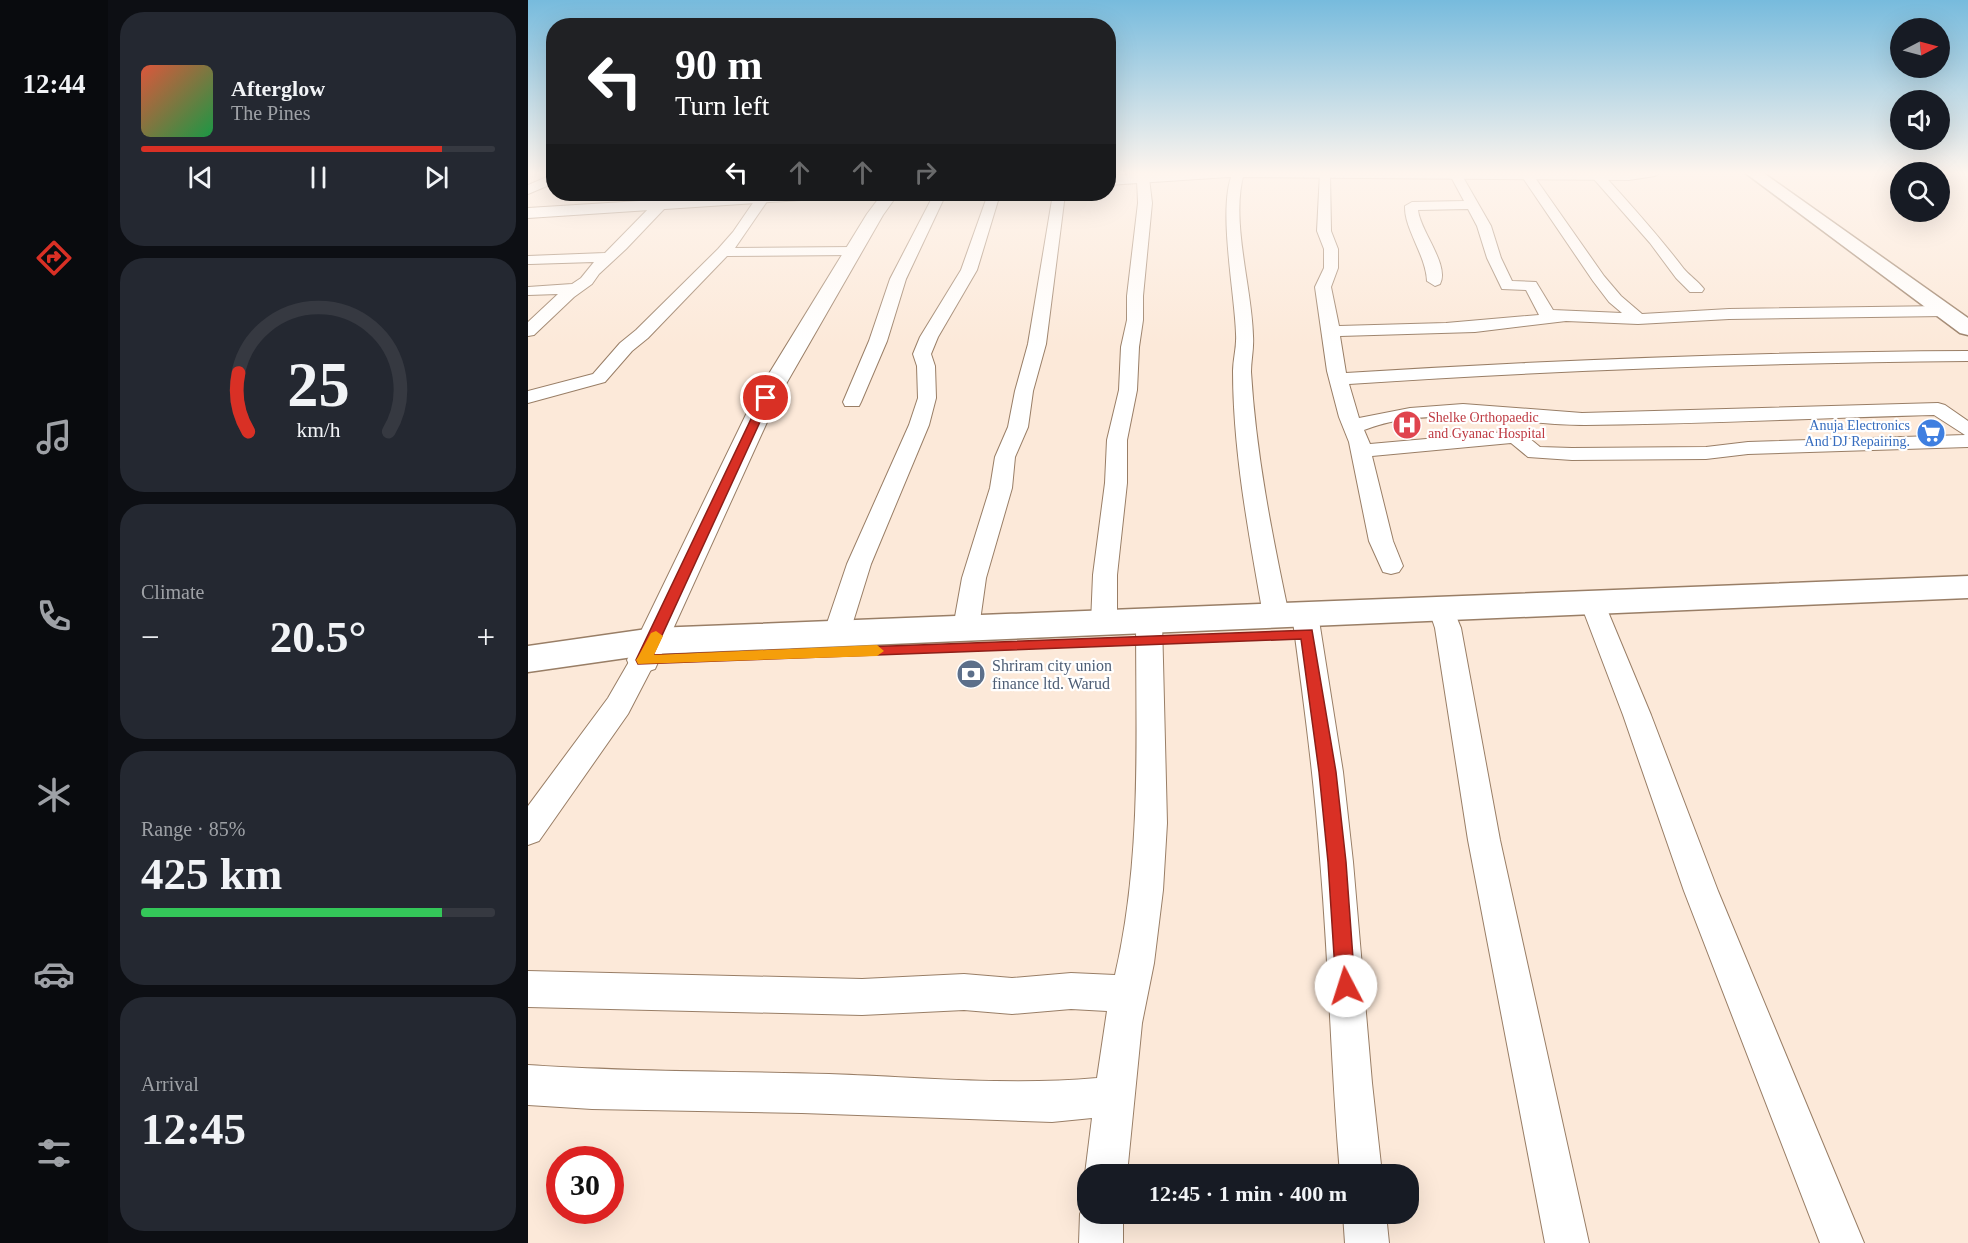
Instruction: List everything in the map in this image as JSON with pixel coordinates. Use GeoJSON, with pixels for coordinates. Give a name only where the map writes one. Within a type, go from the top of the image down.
{"type":"FeatureCollection","features":[{"type":"Feature","properties":{"kind":"highway"},"geometry":{"type":"LineString","coordinates":[[1833,230],[1968,328]]}},
{"type":"Feature","properties":{"kind":"highway"},"geometry":{"type":"LineString","coordinates":[[528,678],[649,651],[1148,631],[1296,621],[1445,619],[1596,612],[1968,587]]}},
{"type":"Feature","properties":{"kind":"highway"},"geometry":{"type":"LineString","coordinates":[[1596,612],[1968,608]]}},
{"type":"Feature","properties":{"kind":"highway"},"geometry":{"type":"LineString","coordinates":[[528,659],[836,635],[966,628],[1104,623],[1148,631]]}},
{"type":"Feature","properties":{"kind":"street"},"geometry":{"type":"LineString","coordinates":[[528,331],[536,318],[587,281],[593,271],[635,230]]}},
{"type":"Feature","properties":{"kind":"street"},"geometry":{"type":"LineString","coordinates":[[528,397],[599,378],[626,347],[642,334],[723,252],[741,230]]}},
{"type":"Feature","properties":{"kind":"street"},"geometry":{"type":"LineString","coordinates":[[528,831],[618,706],[649,651],[766,398],[808,323],[865,230]]}},
{"type":"Feature","properties":{"kind":"street"},"geometry":{"type":"LineString","coordinates":[[852,402],[878,341],[898,279],[922,230]]}},
{"type":"Feature","properties":{"kind":"street"},"geometry":{"type":"LineString","coordinates":[[836,635],[859,564],[876,529],[925,407],[926,366],[922,354],[929,337],[969,270],[982,230]]}},
{"type":"Feature","properties":{"kind":"street"},"geometry":{"type":"LineString","coordinates":[[966,628],[974,578],[1001,488],[1005,457],[1018,427],[1024,391],[1037,344],[1054,230]]}},
{"type":"Feature","properties":{"kind":"street"},"geometry":{"type":"LineString","coordinates":[[1104,623],[1106,575],[1116,483],[1117,440],[1128,390],[1142,230]]}},
{"type":"Feature","properties":{"kind":"street"},"geometry":{"type":"LineString","coordinates":[[1235,230],[1245,336],[1242,370],[1249,452],[1259,528],[1296,621],[1328,772],[1337,862],[1359,1164]]}},
{"type":"Feature","properties":{"kind":"street"},"geometry":{"type":"LineString","coordinates":[[1324,230],[1331,249],[1331,268],[1323,287],[1338,379],[1362,451],[1381,541],[1391,566]]}},
{"type":"Feature","properties":{"kind":"street"},"geometry":{"type":"LineString","coordinates":[[1417,230],[1435,273],[1435,281]]}},
{"type":"Feature","properties":{"kind":"street"},"geometry":{"type":"LineString","coordinates":[[1486,230],[1494,258],[1508,286],[1531,285],[1547,315],[1638,319],[1729,314],[1945,311]]}},
{"type":"Feature","properties":{"kind":"street"},"geometry":{"type":"LineString","coordinates":[[1567,230],[1598,278],[1615,299],[1638,319]]}},
{"type":"Feature","properties":{"kind":"street"},"geometry":{"type":"LineString","coordinates":[[1646,230],[1681,275],[1696,289]]}},
{"type":"Feature","properties":{"kind":"street"},"geometry":{"type":"LineString","coordinates":[[723,252],[853,251]]}},
{"type":"Feature","properties":{"kind":"street"},"geometry":{"type":"LineString","coordinates":[[530,260],[609,257]]}},
{"type":"Feature","properties":{"kind":"street"},"geometry":{"type":"LineString","coordinates":[[529,291],[575,289]]}},
{"type":"Feature","properties":{"kind":"street"},"geometry":{"type":"LineString","coordinates":[[1330,331],[1410,330],[1561,317]]}},
{"type":"Feature","properties":{"kind":"street"},"geometry":{"type":"LineString","coordinates":[[1338,379],[1461,371],[1842,357],[1968,356]]}},
{"type":"Feature","properties":{"kind":"street"},"geometry":{"type":"LineString","coordinates":[[1353,428],[1381,418],[1463,410],[1582,419],[1938,409],[1968,430]]}},
{"type":"Feature","properties":{"kind":"street"},"geometry":{"type":"LineString","coordinates":[[1362,451],[1516,437],[1535,453],[1572,454],[1706,453],[1748,448],[1968,441]]}},
{"type":"Feature","properties":{"kind":"street"},"geometry":{"type":"LineString","coordinates":[[1596,612],[1637,715],[1701,891],[1842,1243]]}},
{"type":"Feature","properties":{"kind":"street"},"geometry":{"type":"LineString","coordinates":[[1445,619],[1484,840],[1566,1243]]}},
{"type":"Feature","properties":{"kind":"street"},"geometry":{"type":"LineString","coordinates":[[1107,1164],[1123,1023],[1146,890],[1151,823],[1148,631]]}},
{"type":"Feature","properties":{"kind":"street"},"geometry":{"type":"LineString","coordinates":[[528,989],[651,990],[862,997],[964,992],[1011,996],[1071,991],[1129,994]]}},
{"type":"Feature","properties":{"kind":"street"},"geometry":{"type":"LineString","coordinates":[[528,1085],[592,1089],[1052,1102],[1114,1096]]}},
{"type":"Feature","properties":{"kind":"street"},"geometry":{"type":"LineString","coordinates":[[1101,1243],[1102,1224]]}},
{"type":"Feature","properties":{"kind":"street"},"geometry":{"type":"LineString","coordinates":[[1366,1224],[1367,1243]]}},
{"type":"Feature","properties":{"kind":"slow traffic"},"geometry":{"type":"LineString","coordinates":[[656,636],[643,660],[877,651]]}},
{"type":"Feature","properties":{"kind":"place","name":"Shelke Orthopaedic and Gyanac Hospital"},"geometry":{"type":"Point","coordinates":[1407,425]}},
{"type":"Feature","properties":{"kind":"place","name":"Anuja Electronics And DJ Repairing."},"geometry":{"type":"Point","coordinates":[1931,433]}},
{"type":"Feature","properties":{"kind":"place","name":"Shriram city union finance ltd. Warud"},"geometry":{"type":"Point","coordinates":[971,674]}},
{"type":"Feature","properties":{"kind":"route"},"geometry":{"type":"LineString","coordinates":[[766,398],[654,641],[643,660],[1307,634],[1328,772],[1346,986]]}}]}
